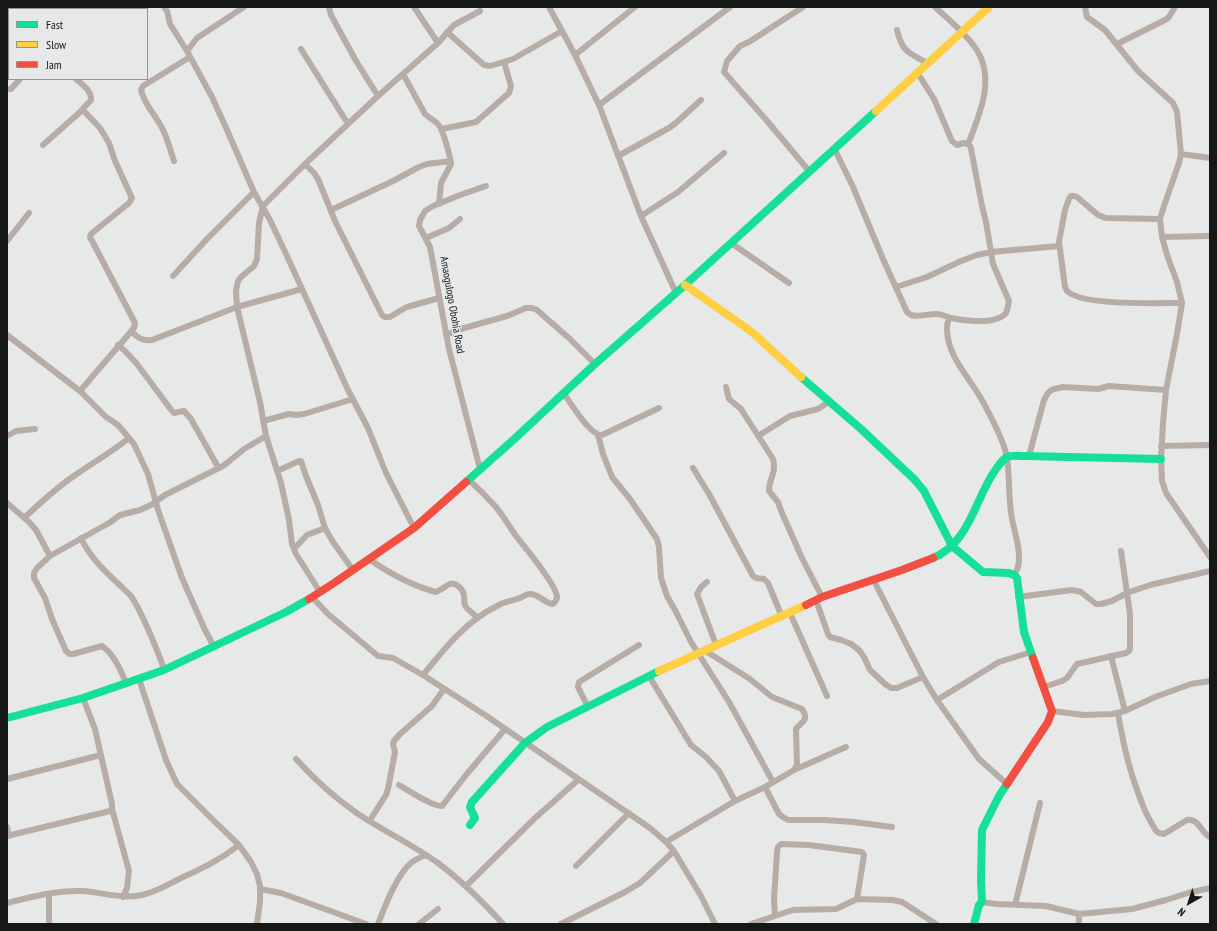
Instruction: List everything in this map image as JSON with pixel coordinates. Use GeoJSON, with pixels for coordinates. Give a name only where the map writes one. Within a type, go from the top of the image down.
{"type":"FeatureCollection","features":[{"type":"Feature","properties":{"kind":"street"},"geometry":{"type":"LineString","coordinates":[[164,7],[167,11],[170,24],[189,54],[212,97],[254,192],[263,206],[352,399],[368,428],[386,473],[414,528]]}},
{"type":"Feature","properties":{"kind":"street"},"geometry":{"type":"LineString","coordinates":[[174,161],[165,134],[159,122],[150,111],[141,90],[143,86],[189,54],[197,38],[244,7]]}},
{"type":"Feature","properties":{"kind":"street"},"geometry":{"type":"LineString","coordinates":[[329,7],[331,15],[356,61],[378,96]]}},
{"type":"Feature","properties":{"kind":"street"},"geometry":{"type":"LineString","coordinates":[[414,7],[438,43]]}},
{"type":"Feature","properties":{"kind":"street"},"geometry":{"type":"LineString","coordinates":[[549,7],[575,55],[599,105],[641,216],[676,292]]}},
{"type":"Feature","properties":{"kind":"street"},"geometry":{"type":"LineString","coordinates":[[575,55],[635,7]]}},
{"type":"Feature","properties":{"kind":"street"},"geometry":{"type":"LineString","coordinates":[[599,105],[730,7]]}},
{"type":"Feature","properties":{"kind":"street"},"geometry":{"type":"LineString","coordinates":[[803,7],[749,42],[740,46],[727,61],[724,72],[809,171]]}},
{"type":"Feature","properties":{"kind":"street"},"geometry":{"type":"LineString","coordinates":[[934,7],[974,45],[980,55],[984,71],[986,87],[981,111],[968,144]]}},
{"type":"Feature","properties":{"kind":"street"},"geometry":{"type":"LineString","coordinates":[[7,718],[83,698],[139,679],[164,670],[214,647],[286,612],[312,597],[414,528],[564,394],[595,364],[685,285],[989,7]]}},
{"type":"Feature","properties":{"kind":"street"},"geometry":{"type":"LineString","coordinates":[[1085,7],[1087,17],[1105,30],[1138,71],[1176,107],[1179,123],[1181,154],[1160,219],[1162,237],[1168,258],[1178,282],[1182,303],[1166,390],[1160,459],[1162,482],[1166,493],[1210,556]]}},
{"type":"Feature","properties":{"kind":"street"},"geometry":{"type":"LineString","coordinates":[[1117,44],[1165,20],[1175,7]]}},
{"type":"Feature","properties":{"kind":"street"},"geometry":{"type":"LineString","coordinates":[[320,592],[294,549],[290,539],[289,520],[281,484],[266,436],[260,402],[237,307],[236,291],[238,281],[254,266],[258,259],[259,223],[263,206],[305,164],[378,96],[438,43],[454,25],[480,11]]}},
{"type":"Feature","properties":{"kind":"street"},"geometry":{"type":"LineString","coordinates":[[897,30],[900,42],[904,49],[927,63]]}},
{"type":"Feature","properties":{"kind":"street"},"geometry":{"type":"LineString","coordinates":[[447,32],[484,65],[490,66],[514,59],[562,31]]}},
{"type":"Feature","properties":{"kind":"street"},"geometry":{"type":"LineString","coordinates":[[301,49],[348,124]]}},
{"type":"Feature","properties":{"kind":"street"},"geometry":{"type":"LineString","coordinates":[[442,129],[476,122],[509,93],[511,86],[504,62]]}},
{"type":"Feature","properties":{"kind":"street"},"geometry":{"type":"LineString","coordinates":[[918,72],[934,100],[952,142],[957,145],[964,143],[968,144]]}},
{"type":"Feature","properties":{"kind":"street"},"geometry":{"type":"LineString","coordinates":[[403,74],[424,114],[436,122],[442,129],[451,161],[450,167],[441,183],[439,204]]}},
{"type":"Feature","properties":{"kind":"street"},"geometry":{"type":"LineString","coordinates":[[7,89],[11,89],[19,80]]}},
{"type":"Feature","properties":{"kind":"street"},"geometry":{"type":"LineString","coordinates":[[43,146],[83,110],[91,100],[92,96],[77,80]]}},
{"type":"Feature","properties":{"kind":"street"},"geometry":{"type":"LineString","coordinates":[[618,156],[669,128],[701,100]]}},
{"type":"Feature","properties":{"kind":"street"},"geometry":{"type":"LineString","coordinates":[[80,391],[135,326],[134,320],[90,239],[90,236],[129,203],[132,198],[117,166],[109,143],[100,128],[83,110]]}},
{"type":"Feature","properties":{"kind":"street"},"geometry":{"type":"LineString","coordinates":[[834,148],[853,187],[906,312],[912,316],[936,313],[950,318],[990,321],[1002,317],[1006,313],[1009,301],[993,264],[971,149],[968,144]]}},
{"type":"Feature","properties":{"kind":"street"},"geometry":{"type":"LineString","coordinates":[[641,216],[678,192],[724,153]]}},
{"type":"Feature","properties":{"kind":"street"},"geometry":{"type":"LineString","coordinates":[[1181,154],[1210,158]]}},
{"type":"Feature","properties":{"kind":"street"},"geometry":{"type":"LineString","coordinates":[[331,210],[419,167],[427,164],[451,161]]}},
{"type":"Feature","properties":{"kind":"street"},"geometry":{"type":"LineString","coordinates":[[305,164],[318,179],[340,232],[382,315],[385,317],[390,317],[407,307],[439,298]]}},
{"type":"Feature","properties":{"kind":"street","name":"Amaogulogo Obohia Road"},"geometry":{"type":"LineString","coordinates":[[480,469],[450,356],[432,252],[419,226],[420,220],[425,212],[433,206],[486,186]]}},
{"type":"Feature","properties":{"kind":"street"},"geometry":{"type":"LineString","coordinates":[[173,276],[254,192]]}},
{"type":"Feature","properties":{"kind":"street"},"geometry":{"type":"LineString","coordinates":[[1160,219],[1106,218],[1098,216],[1077,198],[1071,196],[1065,210],[1059,246],[1065,287],[1069,293],[1086,299],[1108,302],[1182,303]]}},
{"type":"Feature","properties":{"kind":"street"},"geometry":{"type":"LineString","coordinates":[[7,241],[28,213]]}},
{"type":"Feature","properties":{"kind":"street"},"geometry":{"type":"LineString","coordinates":[[426,238],[449,228],[460,219]]}},
{"type":"Feature","properties":{"kind":"street"},"geometry":{"type":"LineString","coordinates":[[1162,237],[1210,236]]}},
{"type":"Feature","properties":{"kind":"street"},"geometry":{"type":"LineString","coordinates":[[730,243],[789,283]]}},
{"type":"Feature","properties":{"kind":"street"},"geometry":{"type":"LineString","coordinates":[[896,287],[927,277],[976,255],[991,252],[1059,246]]}},
{"type":"Feature","properties":{"kind":"street"},"geometry":{"type":"LineString","coordinates":[[685,285],[752,332],[803,379],[830,401],[915,480],[924,491],[952,546],[983,572],[1009,573],[1014,575],[1016,578],[1022,621],[1052,711],[1048,722],[999,796],[982,830],[982,902],[974,924]]}},
{"type":"Feature","properties":{"kind":"street"},"geometry":{"type":"LineString","coordinates":[[131,331],[143,341],[152,340],[237,307],[302,289]]}},
{"type":"Feature","properties":{"kind":"street"},"geometry":{"type":"LineString","coordinates":[[446,335],[457,330],[507,316],[526,308],[532,308],[537,310],[570,339],[595,364]]}},
{"type":"Feature","properties":{"kind":"street"},"geometry":{"type":"LineString","coordinates":[[950,318],[947,322],[947,331],[951,352],[983,402],[1002,442],[1007,457],[1011,506],[1018,545],[1019,567],[1014,575]]}},
{"type":"Feature","properties":{"kind":"street"},"geometry":{"type":"LineString","coordinates":[[7,335],[80,391],[106,417],[118,425],[129,438],[139,454],[148,474],[182,578],[202,625],[214,647]]}},
{"type":"Feature","properties":{"kind":"street"},"geometry":{"type":"LineString","coordinates":[[118,345],[140,368],[172,411],[174,413],[184,411],[187,414],[218,467]]}},
{"type":"Feature","properties":{"kind":"street"},"geometry":{"type":"LineString","coordinates":[[1029,456],[1044,400],[1048,393],[1054,389],[1098,389],[1108,386],[1166,390]]}},
{"type":"Feature","properties":{"kind":"street"},"geometry":{"type":"LineString","coordinates":[[726,388],[729,400],[741,409],[773,459],[775,466],[769,485],[769,491],[778,502],[819,598],[830,637],[851,644],[859,650],[870,670],[891,688],[897,688],[923,677]]}},
{"type":"Feature","properties":{"kind":"street"},"geometry":{"type":"LineString","coordinates":[[564,394],[584,422],[593,432],[598,435],[602,435],[659,408]]}},
{"type":"Feature","properties":{"kind":"street"},"geometry":{"type":"LineString","coordinates":[[263,421],[289,414],[304,414],[352,399]]}},
{"type":"Feature","properties":{"kind":"street"},"geometry":{"type":"LineString","coordinates":[[758,436],[790,416],[818,409],[830,401]]}},
{"type":"Feature","properties":{"kind":"street"},"geometry":{"type":"LineString","coordinates":[[7,436],[16,431],[35,429]]}},
{"type":"Feature","properties":{"kind":"street"},"geometry":{"type":"LineString","coordinates":[[598,435],[603,454],[612,477],[630,499],[657,539],[661,578],[667,596],[690,642],[700,651],[750,679],[772,697],[802,709],[804,712],[804,722],[796,729],[797,765],[794,770]]}},
{"type":"Feature","properties":{"kind":"street"},"geometry":{"type":"LineString","coordinates":[[126,683],[122,672],[114,659],[102,646],[77,654],[70,654],[66,651],[52,619],[45,598],[34,578],[34,573],[37,568],[50,556],[109,524],[120,515],[140,510],[151,505],[169,493],[227,463],[244,448],[266,436]]}},
{"type":"Feature","properties":{"kind":"street"},"geometry":{"type":"LineString","coordinates":[[24,518],[71,478],[117,448],[129,438]]}},
{"type":"Feature","properties":{"kind":"street"},"geometry":{"type":"LineString","coordinates":[[1161,446],[1210,445]]}},
{"type":"Feature","properties":{"kind":"street"},"geometry":{"type":"LineString","coordinates":[[470,825],[475,818],[470,805],[525,743],[547,728],[588,706],[700,651],[782,617],[819,598],[918,564],[937,556],[952,546],[965,529],[992,474],[1000,462],[1007,457],[1029,456],[1160,459]]}},
{"type":"Feature","properties":{"kind":"street"},"geometry":{"type":"LineString","coordinates":[[277,471],[301,461],[325,528],[353,570]]}},
{"type":"Feature","properties":{"kind":"street"},"geometry":{"type":"LineString","coordinates":[[693,468],[709,494],[753,576],[764,579],[768,583],[782,617]]}},
{"type":"Feature","properties":{"kind":"street"},"geometry":{"type":"LineString","coordinates":[[423,675],[451,642],[478,618],[497,606],[520,598],[526,594],[537,596],[548,604],[553,604],[556,602],[556,592],[543,570],[501,513],[489,499],[468,480]]}},
{"type":"Feature","properties":{"kind":"street"},"geometry":{"type":"LineString","coordinates":[[7,503],[36,530],[50,556]]}},
{"type":"Feature","properties":{"kind":"street"},"geometry":{"type":"LineString","coordinates":[[294,549],[307,535],[325,528]]}},
{"type":"Feature","properties":{"kind":"street"},"geometry":{"type":"LineString","coordinates":[[81,538],[90,554],[100,567],[131,596],[154,643],[164,670]]}},
{"type":"Feature","properties":{"kind":"street"},"geometry":{"type":"LineString","coordinates":[[1044,687],[1067,678],[1074,666],[1077,664],[1129,651],[1130,614],[1121,551]]}},
{"type":"Feature","properties":{"kind":"street"},"geometry":{"type":"LineString","coordinates":[[369,559],[403,579],[427,590],[436,592],[450,584],[458,586],[464,595],[464,603],[466,607],[478,618]]}},
{"type":"Feature","properties":{"kind":"street"},"geometry":{"type":"LineString","coordinates":[[1018,597],[1072,590],[1081,592],[1096,604],[1101,604],[1112,601],[1127,592],[1150,584],[1210,571]]}},
{"type":"Feature","properties":{"kind":"street"},"geometry":{"type":"LineString","coordinates":[[873,580],[923,677],[937,700],[979,759],[1007,784]]}},
{"type":"Feature","properties":{"kind":"street"},"geometry":{"type":"LineString","coordinates":[[707,582],[701,587],[697,594],[716,645]]}},
{"type":"Feature","properties":{"kind":"street"},"geometry":{"type":"LineString","coordinates":[[312,597],[328,614],[378,656],[393,658],[423,675],[650,828],[674,851],[715,924]]}},
{"type":"Feature","properties":{"kind":"street"},"geometry":{"type":"LineString","coordinates":[[790,613],[827,696]]}},
{"type":"Feature","properties":{"kind":"street"},"geometry":{"type":"LineString","coordinates":[[588,706],[578,687],[579,682],[639,645]]}},
{"type":"Feature","properties":{"kind":"street"},"geometry":{"type":"LineString","coordinates":[[700,651],[772,782]]}},
{"type":"Feature","properties":{"kind":"street"},"geometry":{"type":"LineString","coordinates":[[937,700],[999,662],[1032,652]]}},
{"type":"Feature","properties":{"kind":"street"},"geometry":{"type":"LineString","coordinates":[[1111,656],[1125,711]]}},
{"type":"Feature","properties":{"kind":"street"},"geometry":{"type":"LineString","coordinates":[[649,676],[691,745],[706,757],[719,771],[735,802]]}},
{"type":"Feature","properties":{"kind":"street"},"geometry":{"type":"LineString","coordinates":[[139,679],[166,760],[177,784],[239,846],[251,862],[257,874],[260,889],[257,924]]}},
{"type":"Feature","properties":{"kind":"street"},"geometry":{"type":"LineString","coordinates":[[1052,711],[1084,715],[1118,713],[1155,697],[1191,684],[1210,681]]}},
{"type":"Feature","properties":{"kind":"street"},"geometry":{"type":"LineString","coordinates":[[370,820],[386,795],[388,789],[395,752],[393,744],[394,741],[438,700],[444,689]]}},
{"type":"Feature","properties":{"kind":"street"},"geometry":{"type":"LineString","coordinates":[[83,698],[93,721],[112,809],[129,871],[127,888],[123,897]]}},
{"type":"Feature","properties":{"kind":"street"},"geometry":{"type":"LineString","coordinates":[[1118,713],[1124,746],[1133,778],[1142,804],[1156,831],[1164,834],[1187,820],[1192,820],[1196,822],[1204,834],[1210,837]]}},
{"type":"Feature","properties":{"kind":"street"},"geometry":{"type":"LineString","coordinates":[[399,785],[433,804],[442,806],[505,729]]}},
{"type":"Feature","properties":{"kind":"street"},"geometry":{"type":"LineString","coordinates":[[666,842],[794,770],[846,747]]}},
{"type":"Feature","properties":{"kind":"street"},"geometry":{"type":"LineString","coordinates":[[7,779],[101,755]]}},
{"type":"Feature","properties":{"kind":"street"},"geometry":{"type":"LineString","coordinates":[[296,759],[324,788],[358,814],[438,863],[466,886],[503,924]]}},
{"type":"Feature","properties":{"kind":"street"},"geometry":{"type":"LineString","coordinates":[[466,886],[578,780]]}},
{"type":"Feature","properties":{"kind":"street"},"geometry":{"type":"LineString","coordinates":[[765,787],[780,814],[788,820],[854,822],[892,827]]}},
{"type":"Feature","properties":{"kind":"street"},"geometry":{"type":"LineString","coordinates":[[1015,905],[1040,803]]}},
{"type":"Feature","properties":{"kind":"street"},"geometry":{"type":"LineString","coordinates":[[7,827],[8,836],[110,811],[112,809]]}},
{"type":"Feature","properties":{"kind":"street"},"geometry":{"type":"LineString","coordinates":[[576,866],[629,813]]}},
{"type":"Feature","properties":{"kind":"street"},"geometry":{"type":"LineString","coordinates":[[775,915],[774,899],[777,852],[778,847],[781,844],[809,845],[862,852],[864,855],[858,899]]}},
{"type":"Feature","properties":{"kind":"street"},"geometry":{"type":"LineString","coordinates":[[7,903],[49,894],[81,891],[123,897],[138,896],[160,888],[219,860],[239,846]]}},
{"type":"Feature","properties":{"kind":"street"},"geometry":{"type":"LineString","coordinates":[[561,924],[640,883],[674,851]]}},
{"type":"Feature","properties":{"kind":"street"},"geometry":{"type":"LineString","coordinates":[[378,924],[392,892],[408,866],[426,855]]}},
{"type":"Feature","properties":{"kind":"street"},"geometry":{"type":"LineString","coordinates":[[982,902],[1046,906],[1080,914],[1132,909],[1210,888]]}},
{"type":"Feature","properties":{"kind":"street"},"geometry":{"type":"LineString","coordinates":[[260,889],[281,893],[366,924]]}},
{"type":"Feature","properties":{"kind":"street"},"geometry":{"type":"LineString","coordinates":[[49,894],[49,924]]}},
{"type":"Feature","properties":{"kind":"street"},"geometry":{"type":"LineString","coordinates":[[751,924],[793,910],[836,909],[858,899],[893,900],[902,902],[936,924]]}},
{"type":"Feature","properties":{"kind":"street"},"geometry":{"type":"LineString","coordinates":[[419,924],[438,909]]}},
{"type":"Feature","properties":{"kind":"street"},"geometry":{"type":"LineString","coordinates":[[1079,924],[1080,914]]}},
{"type":"Feature","properties":{"kind":"traffic: fast"},"geometry":{"type":"LineString","coordinates":[[466,482],[876,111]]}},
{"type":"Feature","properties":{"kind":"traffic: fast"},"geometry":{"type":"LineString","coordinates":[[801,377],[861,429],[915,480],[924,491],[952,546],[983,572],[1009,573],[1017,578],[1024,632],[1033,658]]}},
{"type":"Feature","properties":{"kind":"traffic: fast"},"geometry":{"type":"LineString","coordinates":[[933,558],[956,542],[964,531],[999,464],[1007,457],[1161,459]]}},
{"type":"Feature","properties":{"kind":"traffic: fast"},"geometry":{"type":"LineString","coordinates":[[7,718],[83,698],[164,670],[286,612],[309,599]]}},
{"type":"Feature","properties":{"kind":"traffic: fast"},"geometry":{"type":"LineString","coordinates":[[470,825],[475,818],[470,807],[472,802],[525,743],[547,727],[659,671]]}},
{"type":"Feature","properties":{"kind":"traffic: fast"},"geometry":{"type":"LineString","coordinates":[[974,924],[979,905],[982,902],[982,830],[999,796],[1007,784]]}},
{"type":"Feature","properties":{"kind":"traffic: slow"},"geometry":{"type":"LineString","coordinates":[[876,111],[989,7]]}},
{"type":"Feature","properties":{"kind":"traffic: slow"},"geometry":{"type":"LineString","coordinates":[[685,285],[752,332],[801,377]]}},
{"type":"Feature","properties":{"kind":"traffic: slow"},"geometry":{"type":"LineString","coordinates":[[659,671],[806,605]]}},
{"type":"Feature","properties":{"kind":"traffic: jam"},"geometry":{"type":"LineString","coordinates":[[309,599],[414,528],[466,482]]}},
{"type":"Feature","properties":{"kind":"traffic: jam"},"geometry":{"type":"LineString","coordinates":[[806,605],[822,597],[933,558]]}},
{"type":"Feature","properties":{"kind":"traffic: jam"},"geometry":{"type":"LineString","coordinates":[[1007,784],[1048,722],[1052,711],[1033,658]]}}]}
